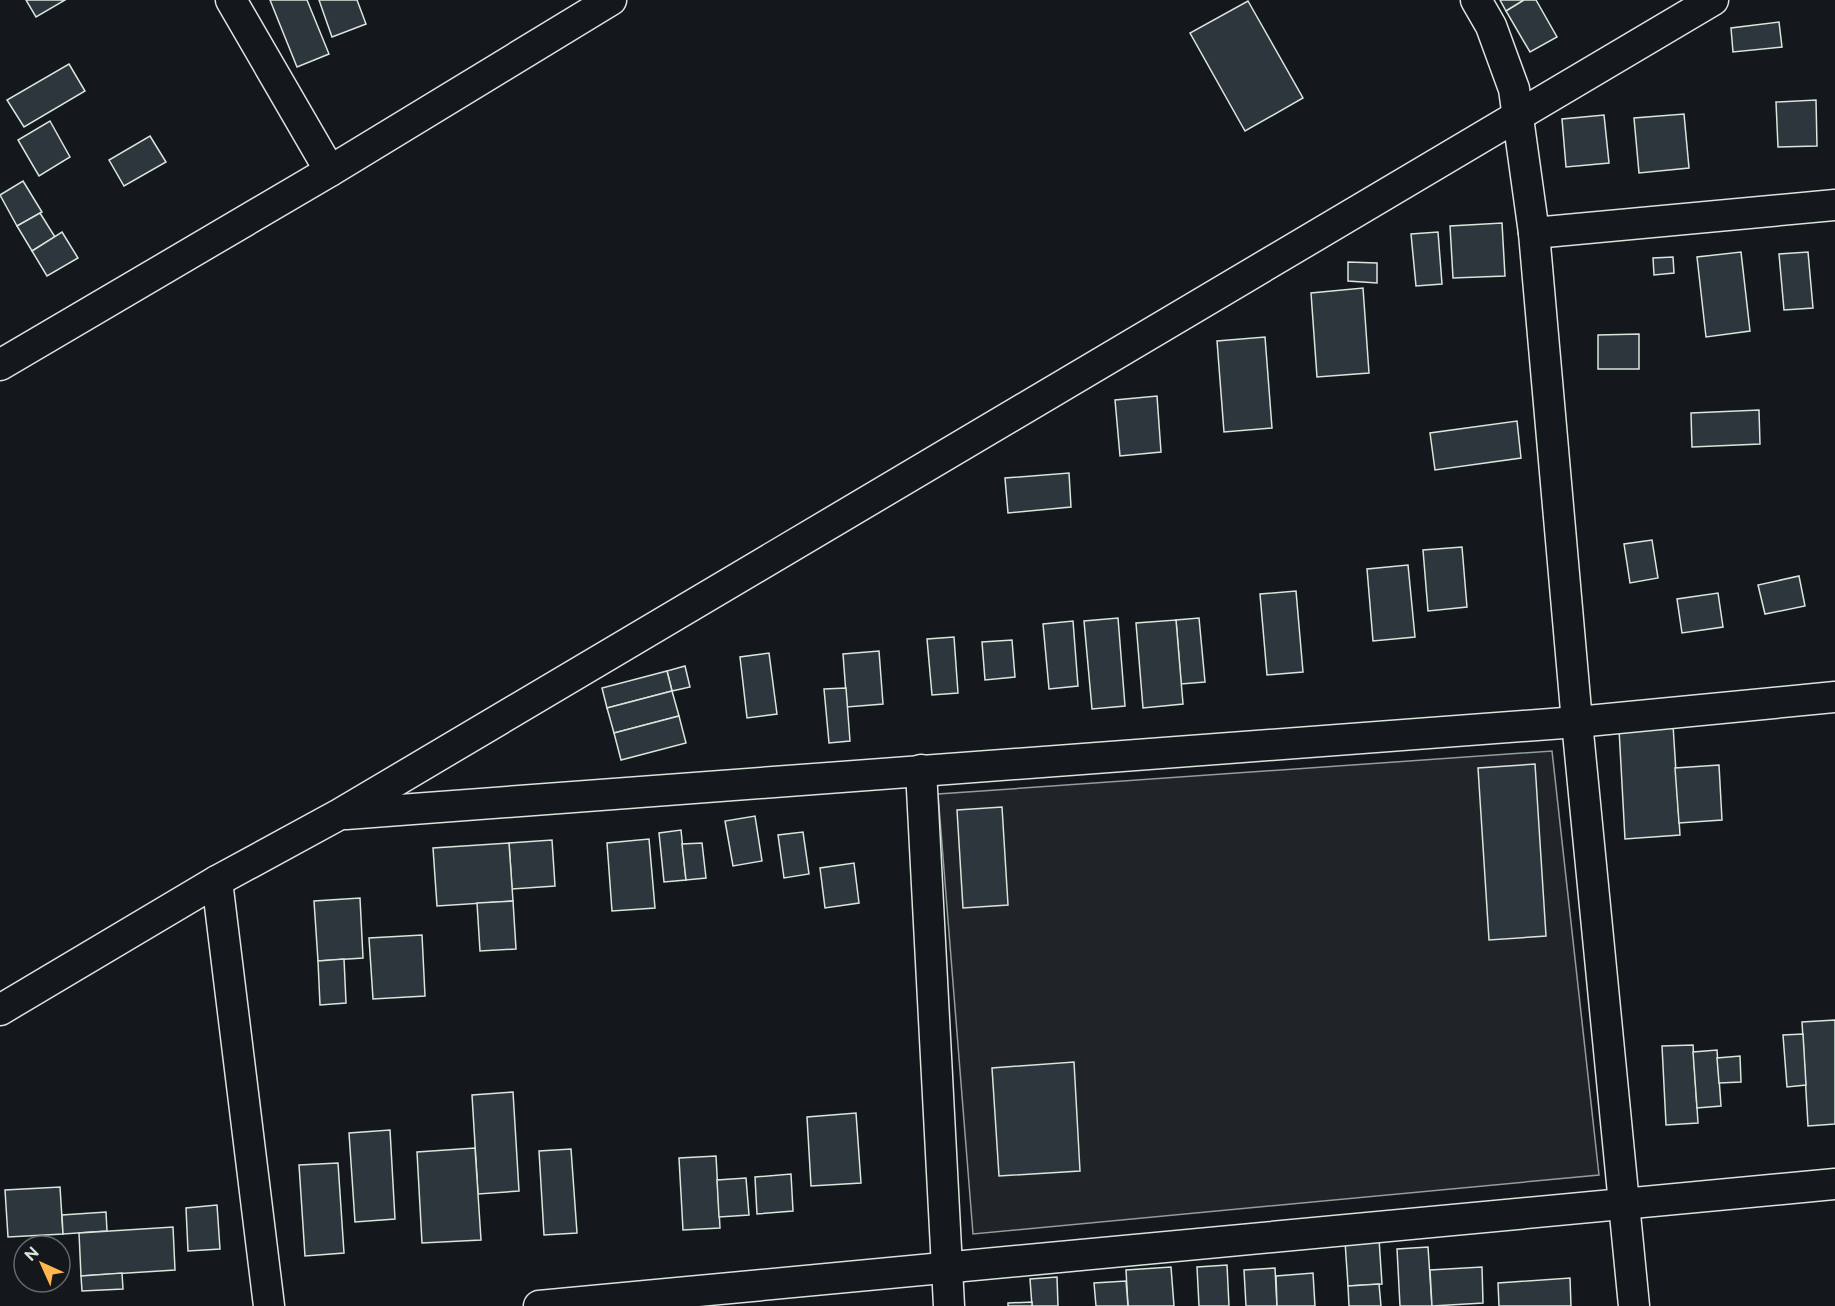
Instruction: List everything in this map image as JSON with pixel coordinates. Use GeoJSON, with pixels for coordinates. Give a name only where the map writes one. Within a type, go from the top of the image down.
{"type":"FeatureCollection","features":[{"type":"Feature","properties":{"kind":"street"},"geometry":{"type":"LineString","coordinates":[[231,0],[330,171]]}},
{"type":"Feature","properties":{"kind":"street"},"geometry":{"type":"LineString","coordinates":[[0,365],[330,171],[611,0]]}},
{"type":"Feature","properties":{"kind":"street"},"geometry":{"type":"LineString","coordinates":[[1476,0],[1491,27],[1514,89],[1534,233],[1577,722],[1635,1306]]}},
{"type":"Feature","properties":{"kind":"street"},"geometry":{"type":"LineString","coordinates":[[0,1010],[217,881],[340,814],[1518,118],[1713,0]]}},
{"type":"Feature","properties":{"kind":"street"},"geometry":{"type":"LineString","coordinates":[[1534,233],[1835,205]]}},
{"type":"Feature","properties":{"kind":"street"},"geometry":{"type":"LineString","coordinates":[[340,814],[1577,722],[1835,697]]}},
{"type":"Feature","properties":{"kind":"street"},"geometry":{"type":"LineString","coordinates":[[921,770],[949,1306]]}},
{"type":"Feature","properties":{"kind":"street"},"geometry":{"type":"LineString","coordinates":[[217,881],[268,1306]]}},
{"type":"Feature","properties":{"kind":"street"},"geometry":{"type":"LineString","coordinates":[[539,1306],[1835,1184]]}},
{"type":"Feature","properties":{"kind":"shaded area"},"geometry":{"type":"Polygon","coordinates":[[[1552,751],[1599,1175],[973,1234],[938,794],[1552,751]]]}},
{"type":"Feature","properties":{"kind":"building"},"geometry":{"type":"Polygon","coordinates":[[[26,0],[65,0],[36,17],[26,0]]]}},
{"type":"Feature","properties":{"kind":"building"},"geometry":{"type":"Polygon","coordinates":[[[270,0],[307,0],[329,54],[297,67],[270,0]]]}},
{"type":"Feature","properties":{"kind":"building"},"geometry":{"type":"Polygon","coordinates":[[[319,0],[357,0],[366,24],[332,37],[319,0]]]}},
{"type":"Feature","properties":{"kind":"building"},"geometry":{"type":"Polygon","coordinates":[[[1500,0],[1524,0],[1506,11],[1500,0]]]}},
{"type":"Feature","properties":{"kind":"building"},"geometry":{"type":"Polygon","coordinates":[[[1524,0],[1536,0],[1557,37],[1530,52],[1506,11],[1524,0]]]}},
{"type":"Feature","properties":{"kind":"building"},"geometry":{"type":"Polygon","coordinates":[[[1248,1],[1303,98],[1245,131],[1190,33],[1248,1]]]}},
{"type":"Feature","properties":{"kind":"building"},"geometry":{"type":"Polygon","coordinates":[[[1779,22],[1782,47],[1733,52],[1731,28],[1779,22]]]}},
{"type":"Feature","properties":{"kind":"building"},"geometry":{"type":"Polygon","coordinates":[[[69,64],[85,91],[24,127],[7,100],[69,64]]]}},
{"type":"Feature","properties":{"kind":"building"},"geometry":{"type":"Polygon","coordinates":[[[1816,100],[1817,146],[1778,147],[1776,102],[1816,100]]]}},
{"type":"Feature","properties":{"kind":"building"},"geometry":{"type":"Polygon","coordinates":[[[1684,114],[1689,168],[1639,173],[1634,118],[1684,114]]]}},
{"type":"Feature","properties":{"kind":"building"},"geometry":{"type":"Polygon","coordinates":[[[1604,115],[1609,163],[1566,167],[1562,119],[1604,115]]]}},
{"type":"Feature","properties":{"kind":"building"},"geometry":{"type":"Polygon","coordinates":[[[50,121],[70,157],[39,176],[18,140],[50,121]]]}},
{"type":"Feature","properties":{"kind":"building"},"geometry":{"type":"Polygon","coordinates":[[[150,136],[166,162],[124,186],[109,160],[150,136]]]}},
{"type":"Feature","properties":{"kind":"building"},"geometry":{"type":"Polygon","coordinates":[[[23,181],[42,212],[17,226],[0,195],[23,181]]]}},
{"type":"Feature","properties":{"kind":"building"},"geometry":{"type":"Polygon","coordinates":[[[40,213],[55,237],[32,251],[17,226],[40,213]]]}},
{"type":"Feature","properties":{"kind":"building"},"geometry":{"type":"Polygon","coordinates":[[[1502,223],[1505,276],[1453,278],[1450,226],[1502,223]]]}},
{"type":"Feature","properties":{"kind":"building"},"geometry":{"type":"Polygon","coordinates":[[[62,232],[78,258],[47,276],[32,251],[62,232]]]}},
{"type":"Feature","properties":{"kind":"building"},"geometry":{"type":"Polygon","coordinates":[[[1438,232],[1442,284],[1416,286],[1411,234],[1438,232]]]}},
{"type":"Feature","properties":{"kind":"building"},"geometry":{"type":"Polygon","coordinates":[[[1741,252],[1750,331],[1706,337],[1697,257],[1741,252]]]}},
{"type":"Feature","properties":{"kind":"building"},"geometry":{"type":"Polygon","coordinates":[[[1808,252],[1813,308],[1784,310],[1779,254],[1808,252]]]}},
{"type":"Feature","properties":{"kind":"building"},"geometry":{"type":"Polygon","coordinates":[[[1673,257],[1674,273],[1654,275],[1653,258],[1673,257]]]}},
{"type":"Feature","properties":{"kind":"building"},"geometry":{"type":"Polygon","coordinates":[[[1348,262],[1377,263],[1377,283],[1348,281],[1348,262]]]}},
{"type":"Feature","properties":{"kind":"building"},"geometry":{"type":"Polygon","coordinates":[[[1363,288],[1369,373],[1317,377],[1311,293],[1363,288]]]}},
{"type":"Feature","properties":{"kind":"building"},"geometry":{"type":"Polygon","coordinates":[[[1639,334],[1639,369],[1598,369],[1598,335],[1639,334]]]}},
{"type":"Feature","properties":{"kind":"building"},"geometry":{"type":"Polygon","coordinates":[[[1265,337],[1272,428],[1224,432],[1217,341],[1265,337]]]}},
{"type":"Feature","properties":{"kind":"building"},"geometry":{"type":"Polygon","coordinates":[[[1157,396],[1161,452],[1120,456],[1115,400],[1157,396]]]}},
{"type":"Feature","properties":{"kind":"building"},"geometry":{"type":"Polygon","coordinates":[[[1759,410],[1760,444],[1692,447],[1691,413],[1759,410]]]}},
{"type":"Feature","properties":{"kind":"building"},"geometry":{"type":"Polygon","coordinates":[[[1517,421],[1521,458],[1435,470],[1430,433],[1517,421]]]}},
{"type":"Feature","properties":{"kind":"building"},"geometry":{"type":"Polygon","coordinates":[[[1069,473],[1071,507],[1008,513],[1005,478],[1069,473]]]}},
{"type":"Feature","properties":{"kind":"building"},"geometry":{"type":"Polygon","coordinates":[[[1652,540],[1658,578],[1630,583],[1624,544],[1652,540]]]}},
{"type":"Feature","properties":{"kind":"building"},"geometry":{"type":"Polygon","coordinates":[[[1462,547],[1467,607],[1428,611],[1423,550],[1462,547]]]}},
{"type":"Feature","properties":{"kind":"building"},"geometry":{"type":"Polygon","coordinates":[[[1408,565],[1415,637],[1373,641],[1367,569],[1408,565]]]}},
{"type":"Feature","properties":{"kind":"building"},"geometry":{"type":"Polygon","coordinates":[[[1799,576],[1805,606],[1765,614],[1758,585],[1799,576]]]}},
{"type":"Feature","properties":{"kind":"building"},"geometry":{"type":"Polygon","coordinates":[[[1296,591],[1303,672],[1267,675],[1260,594],[1296,591]]]}},
{"type":"Feature","properties":{"kind":"building"},"geometry":{"type":"Polygon","coordinates":[[[1718,593],[1723,627],[1682,633],[1677,599],[1718,593]]]}},
{"type":"Feature","properties":{"kind":"building"},"geometry":{"type":"Polygon","coordinates":[[[1118,618],[1125,706],[1092,709],[1084,621],[1118,618]]]}},
{"type":"Feature","properties":{"kind":"building"},"geometry":{"type":"Polygon","coordinates":[[[1199,618],[1205,682],[1181,684],[1176,620],[1199,618]]]}},
{"type":"Feature","properties":{"kind":"building"},"geometry":{"type":"Polygon","coordinates":[[[1176,620],[1183,704],[1143,708],[1136,623],[1176,620]]]}},
{"type":"Feature","properties":{"kind":"building"},"geometry":{"type":"Polygon","coordinates":[[[1073,621],[1078,686],[1049,689],[1043,624],[1073,621]]]}},
{"type":"Feature","properties":{"kind":"building"},"geometry":{"type":"Polygon","coordinates":[[[954,637],[958,693],[932,695],[927,639],[954,637]]]}},
{"type":"Feature","properties":{"kind":"building"},"geometry":{"type":"Polygon","coordinates":[[[1012,640],[1015,677],[985,680],[982,642],[1012,640]]]}},
{"type":"Feature","properties":{"kind":"building"},"geometry":{"type":"Polygon","coordinates":[[[879,651],[883,704],[847,707],[843,654],[879,651]]]}},
{"type":"Feature","properties":{"kind":"building"},"geometry":{"type":"Polygon","coordinates":[[[769,653],[777,714],[747,718],[740,657],[769,653]]]}},
{"type":"Feature","properties":{"kind":"building"},"geometry":{"type":"Polygon","coordinates":[[[685,666],[690,687],[672,691],[667,671],[685,666]]]}},
{"type":"Feature","properties":{"kind":"building"},"geometry":{"type":"Polygon","coordinates":[[[667,671],[672,691],[607,708],[602,688],[667,671]]]}},
{"type":"Feature","properties":{"kind":"building"},"geometry":{"type":"Polygon","coordinates":[[[846,688],[850,741],[829,743],[824,689],[846,688]]]}},
{"type":"Feature","properties":{"kind":"building"},"geometry":{"type":"Polygon","coordinates":[[[672,691],[679,716],[614,733],[607,708],[672,691]]]}},
{"type":"Feature","properties":{"kind":"building"},"geometry":{"type":"Polygon","coordinates":[[[679,716],[686,743],[621,760],[614,733],[679,716]]]}},
{"type":"Feature","properties":{"kind":"building"},"geometry":{"type":"Polygon","coordinates":[[[1673,725],[1680,835],[1625,839],[1619,729],[1673,725]]]}},
{"type":"Feature","properties":{"kind":"building"},"geometry":{"type":"Polygon","coordinates":[[[1535,764],[1546,936],[1489,940],[1478,768],[1535,764]]]}},
{"type":"Feature","properties":{"kind":"building"},"geometry":{"type":"Polygon","coordinates":[[[1719,765],[1722,820],[1679,823],[1675,768],[1719,765]]]}},
{"type":"Feature","properties":{"kind":"building"},"geometry":{"type":"Polygon","coordinates":[[[1002,807],[1008,905],[963,908],[957,810],[1002,807]]]}},
{"type":"Feature","properties":{"kind":"building"},"geometry":{"type":"Polygon","coordinates":[[[755,816],[762,861],[733,866],[725,821],[755,816]]]}},
{"type":"Feature","properties":{"kind":"building"},"geometry":{"type":"Polygon","coordinates":[[[681,830],[686,880],[664,882],[659,833],[681,830]]]}},
{"type":"Feature","properties":{"kind":"building"},"geometry":{"type":"Polygon","coordinates":[[[803,832],[809,874],[784,878],[778,835],[803,832]]]}},
{"type":"Feature","properties":{"kind":"building"},"geometry":{"type":"Polygon","coordinates":[[[649,839],[655,908],[612,911],[607,843],[649,839]]]}},
{"type":"Feature","properties":{"kind":"building"},"geometry":{"type":"Polygon","coordinates":[[[552,840],[555,886],[512,889],[509,843],[552,840]]]}},
{"type":"Feature","properties":{"kind":"building"},"geometry":{"type":"Polygon","coordinates":[[[509,843],[513,901],[437,906],[433,848],[509,843]]]}},
{"type":"Feature","properties":{"kind":"building"},"geometry":{"type":"Polygon","coordinates":[[[702,843],[706,878],[686,880],[682,844],[702,843]]]}},
{"type":"Feature","properties":{"kind":"building"},"geometry":{"type":"Polygon","coordinates":[[[854,863],[859,903],[825,908],[820,868],[854,863]]]}},
{"type":"Feature","properties":{"kind":"building"},"geometry":{"type":"Polygon","coordinates":[[[360,898],[363,958],[318,961],[314,901],[360,898]]]}},
{"type":"Feature","properties":{"kind":"building"},"geometry":{"type":"Polygon","coordinates":[[[513,901],[516,949],[480,951],[477,903],[513,901]]]}},
{"type":"Feature","properties":{"kind":"building"},"geometry":{"type":"Polygon","coordinates":[[[422,935],[425,996],[373,999],[369,938],[422,935]]]}},
{"type":"Feature","properties":{"kind":"building"},"geometry":{"type":"Polygon","coordinates":[[[344,959],[346,1003],[320,1005],[318,961],[344,959]]]}},
{"type":"Feature","properties":{"kind":"building"},"geometry":{"type":"Polygon","coordinates":[[[1835,1020],[1835,1124],[1808,1126],[1802,1022],[1835,1020]]]}},
{"type":"Feature","properties":{"kind":"building"},"geometry":{"type":"Polygon","coordinates":[[[1803,1034],[1806,1085],[1787,1087],[1783,1035],[1803,1034]]]}},
{"type":"Feature","properties":{"kind":"building"},"geometry":{"type":"Polygon","coordinates":[[[1693,1045],[1698,1123],[1666,1125],[1662,1046],[1693,1045]]]}},
{"type":"Feature","properties":{"kind":"building"},"geometry":{"type":"Polygon","coordinates":[[[1717,1050],[1721,1106],[1697,1108],[1693,1052],[1717,1050]]]}},
{"type":"Feature","properties":{"kind":"building"},"geometry":{"type":"Polygon","coordinates":[[[1740,1056],[1741,1082],[1719,1083],[1717,1058],[1740,1056]]]}},
{"type":"Feature","properties":{"kind":"building"},"geometry":{"type":"Polygon","coordinates":[[[1074,1062],[1080,1171],[999,1176],[992,1068],[1074,1062]]]}},
{"type":"Feature","properties":{"kind":"building"},"geometry":{"type":"Polygon","coordinates":[[[513,1092],[519,1191],[478,1194],[472,1095],[513,1092]]]}},
{"type":"Feature","properties":{"kind":"building"},"geometry":{"type":"Polygon","coordinates":[[[856,1113],[861,1183],[811,1186],[807,1117],[856,1113]]]}},
{"type":"Feature","properties":{"kind":"building"},"geometry":{"type":"Polygon","coordinates":[[[390,1130],[395,1219],[355,1222],[349,1133],[390,1130]]]}},
{"type":"Feature","properties":{"kind":"building"},"geometry":{"type":"Polygon","coordinates":[[[475,1148],[481,1240],[422,1243],[417,1152],[475,1148]]]}},
{"type":"Feature","properties":{"kind":"building"},"geometry":{"type":"Polygon","coordinates":[[[571,1149],[577,1233],[544,1235],[539,1151],[571,1149]]]}},
{"type":"Feature","properties":{"kind":"building"},"geometry":{"type":"Polygon","coordinates":[[[716,1156],[720,1228],[683,1230],[679,1158],[716,1156]]]}},
{"type":"Feature","properties":{"kind":"building"},"geometry":{"type":"Polygon","coordinates":[[[338,1163],[344,1253],[305,1256],[299,1165],[338,1163]]]}},
{"type":"Feature","properties":{"kind":"building"},"geometry":{"type":"Polygon","coordinates":[[[791,1174],[793,1211],[757,1214],[755,1177],[791,1174]]]}},
{"type":"Feature","properties":{"kind":"building"},"geometry":{"type":"Polygon","coordinates":[[[746,1178],[749,1215],[719,1217],[717,1180],[746,1178]]]}},
{"type":"Feature","properties":{"kind":"building"},"geometry":{"type":"Polygon","coordinates":[[[60,1187],[63,1234],[12,1234],[12,1237],[8,1237],[5,1190],[60,1187]]]}},
{"type":"Feature","properties":{"kind":"building"},"geometry":{"type":"Polygon","coordinates":[[[217,1205],[220,1249],[188,1251],[186,1208],[217,1205]]]}},
{"type":"Feature","properties":{"kind":"building"},"geometry":{"type":"Polygon","coordinates":[[[106,1212],[107,1231],[63,1234],[62,1215],[106,1212]]]}},
{"type":"Feature","properties":{"kind":"building"},"geometry":{"type":"Polygon","coordinates":[[[173,1227],[175,1270],[81,1276],[79,1233],[173,1227]]]}},
{"type":"Feature","properties":{"kind":"building"},"geometry":{"type":"Polygon","coordinates":[[[1379,1239],[1382,1284],[1348,1286],[1345,1241],[1379,1239]]]}},
{"type":"Feature","properties":{"kind":"building"},"geometry":{"type":"Polygon","coordinates":[[[1428,1247],[1432,1306],[1400,1306],[1397,1249],[1428,1247]]]}},
{"type":"Feature","properties":{"kind":"building"},"geometry":{"type":"Polygon","coordinates":[[[1227,1265],[1229,1306],[1199,1306],[1197,1267],[1227,1265]]]}},
{"type":"Feature","properties":{"kind":"building"},"geometry":{"type":"Polygon","coordinates":[[[1171,1267],[1174,1306],[1128,1306],[1126,1270],[1171,1267]]]}},
{"type":"Feature","properties":{"kind":"building"},"geometry":{"type":"Polygon","coordinates":[[[1482,1267],[1483,1303],[1432,1306],[1430,1270],[1482,1267]]]}},
{"type":"Feature","properties":{"kind":"building"},"geometry":{"type":"Polygon","coordinates":[[[1275,1268],[1277,1306],[1246,1306],[1244,1270],[1275,1268]]]}},
{"type":"Feature","properties":{"kind":"building"},"geometry":{"type":"Polygon","coordinates":[[[122,1273],[123,1289],[82,1291],[81,1276],[122,1273]]]}},
{"type":"Feature","properties":{"kind":"building"},"geometry":{"type":"Polygon","coordinates":[[[1313,1273],[1315,1306],[1277,1306],[1276,1276],[1313,1273]]]}},
{"type":"Feature","properties":{"kind":"building"},"geometry":{"type":"Polygon","coordinates":[[[1057,1277],[1058,1306],[1032,1306],[1030,1279],[1057,1277]]]}},
{"type":"Feature","properties":{"kind":"building"},"geometry":{"type":"Polygon","coordinates":[[[1570,1278],[1571,1306],[1499,1306],[1498,1283],[1570,1278]]]}},
{"type":"Feature","properties":{"kind":"building"},"geometry":{"type":"Polygon","coordinates":[[[1126,1281],[1128,1306],[1096,1306],[1094,1283],[1126,1281]]]}},
{"type":"Feature","properties":{"kind":"building"},"geometry":{"type":"Polygon","coordinates":[[[1379,1284],[1381,1306],[1349,1306],[1348,1286],[1379,1284]]]}},
{"type":"Feature","properties":{"kind":"building"},"geometry":{"type":"Polygon","coordinates":[[[1032,1302],[1032,1306],[1008,1306],[1008,1303],[1032,1302]]]}}]}
